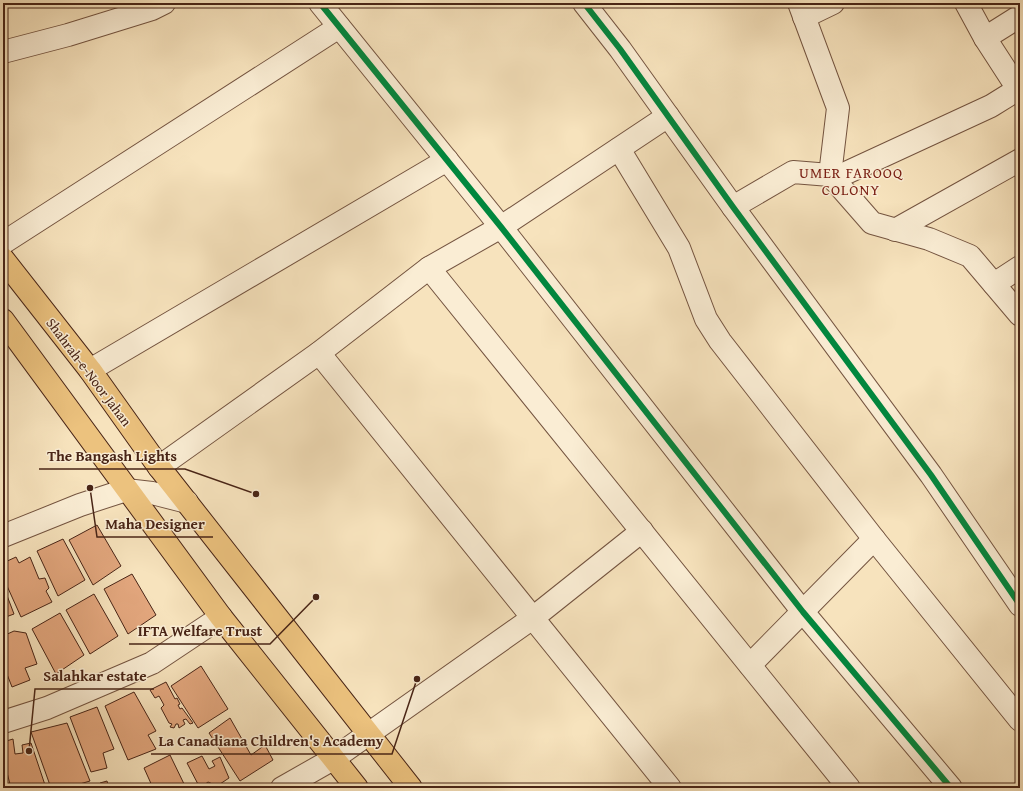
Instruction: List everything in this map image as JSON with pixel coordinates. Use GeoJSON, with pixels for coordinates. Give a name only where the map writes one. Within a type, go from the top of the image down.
{"type":"FeatureCollection","features":[{"type":"Feature","properties":{"kind":"main road","name":"Shahrah-e-Noor Jahan"},"geometry":{"type":"LineString","coordinates":[[3,259],[90,370],[159,467],[411,788]]}},
{"type":"Feature","properties":{"kind":"main road"},"geometry":{"type":"LineString","coordinates":[[3,320],[126,490],[221,617],[356,788]]}},
{"type":"Feature","properties":{"kind":"street"},"geometry":{"type":"LineString","coordinates":[[3,52],[84,30],[152,9],[164,3]]}},
{"type":"Feature","properties":{"kind":"street"},"geometry":{"type":"LineString","coordinates":[[320,3],[501,227],[803,612],[951,788]]}},
{"type":"Feature","properties":{"kind":"street"},"geometry":{"type":"LineString","coordinates":[[584,3],[931,475],[1020,605]]}},
{"type":"Feature","properties":{"kind":"street"},"geometry":{"type":"LineString","coordinates":[[833,3],[802,10],[838,108],[832,177],[872,224],[929,239],[970,256],[1020,315]]}},
{"type":"Feature","properties":{"kind":"street"},"geometry":{"type":"LineString","coordinates":[[733,207],[793,172],[832,177],[991,106],[1019,88],[985,38],[966,3]]}},
{"type":"Feature","properties":{"kind":"street"},"geometry":{"type":"LineString","coordinates":[[985,38],[1020,16]]}},
{"type":"Feature","properties":{"kind":"street"},"geometry":{"type":"LineString","coordinates":[[3,243],[340,27]]}},
{"type":"Feature","properties":{"kind":"street"},"geometry":{"type":"LineString","coordinates":[[159,467],[319,353],[429,268],[501,227],[668,116]]}},
{"type":"Feature","properties":{"kind":"street"},"geometry":{"type":"LineString","coordinates":[[619,149],[664,222],[678,248],[706,319],[720,341],[874,539],[1020,720]]}},
{"type":"Feature","properties":{"kind":"street"},"geometry":{"type":"LineString","coordinates":[[90,370],[447,160]]}},
{"type":"Feature","properties":{"kind":"street"},"geometry":{"type":"LineString","coordinates":[[895,230],[1020,160]]}},
{"type":"Feature","properties":{"kind":"street"},"geometry":{"type":"LineString","coordinates":[[994,284],[1020,267]]}},
{"type":"Feature","properties":{"kind":"street"},"geometry":{"type":"LineString","coordinates":[[429,268],[849,788]]}},
{"type":"Feature","properties":{"kind":"street"},"geometry":{"type":"LineString","coordinates":[[319,353],[534,617],[670,788]]}},
{"type":"Feature","properties":{"kind":"street"},"geometry":{"type":"LineString","coordinates":[[3,536],[80,505],[126,490],[152,493],[187,502]]}},
{"type":"Feature","properties":{"kind":"street"},"geometry":{"type":"LineString","coordinates":[[282,788],[333,759],[534,617],[642,531]]}},
{"type":"Feature","properties":{"kind":"street"},"geometry":{"type":"LineString","coordinates":[[750,665],[874,539]]}},
{"type":"Feature","properties":{"kind":"street"},"geometry":{"type":"LineString","coordinates":[[3,722],[47,708],[152,663],[221,617]]}},
{"type":"Feature","properties":{"kind":"building"},"geometry":{"type":"Polygon","coordinates":[[[97,525],[121,566],[93,585],[69,540],[97,525]]]}},
{"type":"Feature","properties":{"kind":"building"},"geometry":{"type":"Polygon","coordinates":[[[63,539],[85,580],[58,596],[37,551],[63,539]]]}},
{"type":"Feature","properties":{"kind":"building"},"geometry":{"type":"Polygon","coordinates":[[[16,557],[19,563],[30,557],[39,579],[45,578],[49,588],[46,591],[52,602],[21,617],[3,577],[3,563],[16,557]]]}},
{"type":"Feature","properties":{"kind":"building"},"geometry":{"type":"Polygon","coordinates":[[[132,574],[156,615],[128,634],[104,589],[132,574]]]}},
{"type":"Feature","properties":{"kind":"building"},"geometry":{"type":"Polygon","coordinates":[[[3,585],[14,614],[3,618],[3,585]]]}},
{"type":"Feature","properties":{"kind":"building"},"geometry":{"type":"Polygon","coordinates":[[[94,594],[118,636],[90,654],[66,610],[94,594]]]}},
{"type":"Feature","properties":{"kind":"building"},"geometry":{"type":"Polygon","coordinates":[[[60,613],[84,655],[56,674],[32,629],[60,613]]]}},
{"type":"Feature","properties":{"kind":"building"},"geometry":{"type":"Polygon","coordinates":[[[14,631],[26,633],[37,664],[25,668],[30,680],[12,687],[3,664],[3,636],[14,631]]]}},
{"type":"Feature","properties":{"kind":"building"},"geometry":{"type":"Polygon","coordinates":[[[201,666],[228,709],[198,728],[171,686],[201,666]]]}},
{"type":"Feature","properties":{"kind":"building"},"geometry":{"type":"Polygon","coordinates":[[[166,682],[175,699],[177,698],[180,704],[178,705],[180,709],[182,708],[193,723],[190,724],[186,719],[183,720],[185,724],[179,728],[178,724],[176,724],[174,728],[170,727],[172,724],[169,723],[161,708],[164,705],[159,696],[155,698],[150,690],[166,682]]]}},
{"type":"Feature","properties":{"kind":"building"},"geometry":{"type":"Polygon","coordinates":[[[134,692],[156,731],[148,735],[156,749],[128,760],[105,706],[134,692]]]}},
{"type":"Feature","properties":{"kind":"building"},"geometry":{"type":"Polygon","coordinates":[[[97,707],[114,749],[103,753],[107,768],[91,772],[70,717],[97,707]]]}},
{"type":"Feature","properties":{"kind":"building"},"geometry":{"type":"Polygon","coordinates":[[[230,718],[251,755],[265,745],[273,760],[240,781],[209,733],[230,718]]]}},
{"type":"Feature","properties":{"kind":"building"},"geometry":{"type":"Polygon","coordinates":[[[67,723],[90,781],[66,788],[51,788],[31,732],[67,723]]]}},
{"type":"Feature","properties":{"kind":"building"},"geometry":{"type":"Polygon","coordinates":[[[13,739],[15,754],[23,753],[22,745],[31,743],[46,788],[11,788],[3,757],[3,742],[13,739]]]}},
{"type":"Feature","properties":{"kind":"building"},"geometry":{"type":"Polygon","coordinates":[[[170,755],[186,788],[153,788],[144,768],[170,755]]]}},
{"type":"Feature","properties":{"kind":"building"},"geometry":{"type":"Polygon","coordinates":[[[202,756],[209,769],[215,766],[212,761],[220,757],[229,778],[217,786],[208,782],[200,788],[187,763],[202,756]]]}},
{"type":"Feature","properties":{"kind":"building"},"geometry":{"type":"Polygon","coordinates":[[[107,781],[109,788],[102,788],[100,783],[107,781]]]}},
{"type":"Feature","properties":{"kind":"cycle path"},"geometry":{"type":"LineString","coordinates":[[320,3],[501,227],[803,612],[951,788]]}},
{"type":"Feature","properties":{"kind":"cycle path"},"geometry":{"type":"LineString","coordinates":[[584,3],[620,49],[733,207],[931,475],[1020,605]]}},
{"type":"Feature","properties":{"kind":"place","name":"Maha Designer"},"geometry":{"type":"Point","coordinates":[90,488]}},
{"type":"Feature","properties":{"kind":"place","name":"The Bangash Lights"},"geometry":{"type":"Point","coordinates":[256,494]}},
{"type":"Feature","properties":{"kind":"place","name":"IFTA Welfare Trust"},"geometry":{"type":"Point","coordinates":[316,597]}},
{"type":"Feature","properties":{"kind":"place","name":"La Canadiana Children's Academy"},"geometry":{"type":"Point","coordinates":[417,679]}},
{"type":"Feature","properties":{"kind":"place","name":"Salahkar estate"},"geometry":{"type":"Point","coordinates":[29,751]}},
{"type":"Feature","properties":{"kind":"district","name":"UMER FAROOQ COLONY"},"geometry":{"type":"Point","coordinates":[851,182]}}]}
